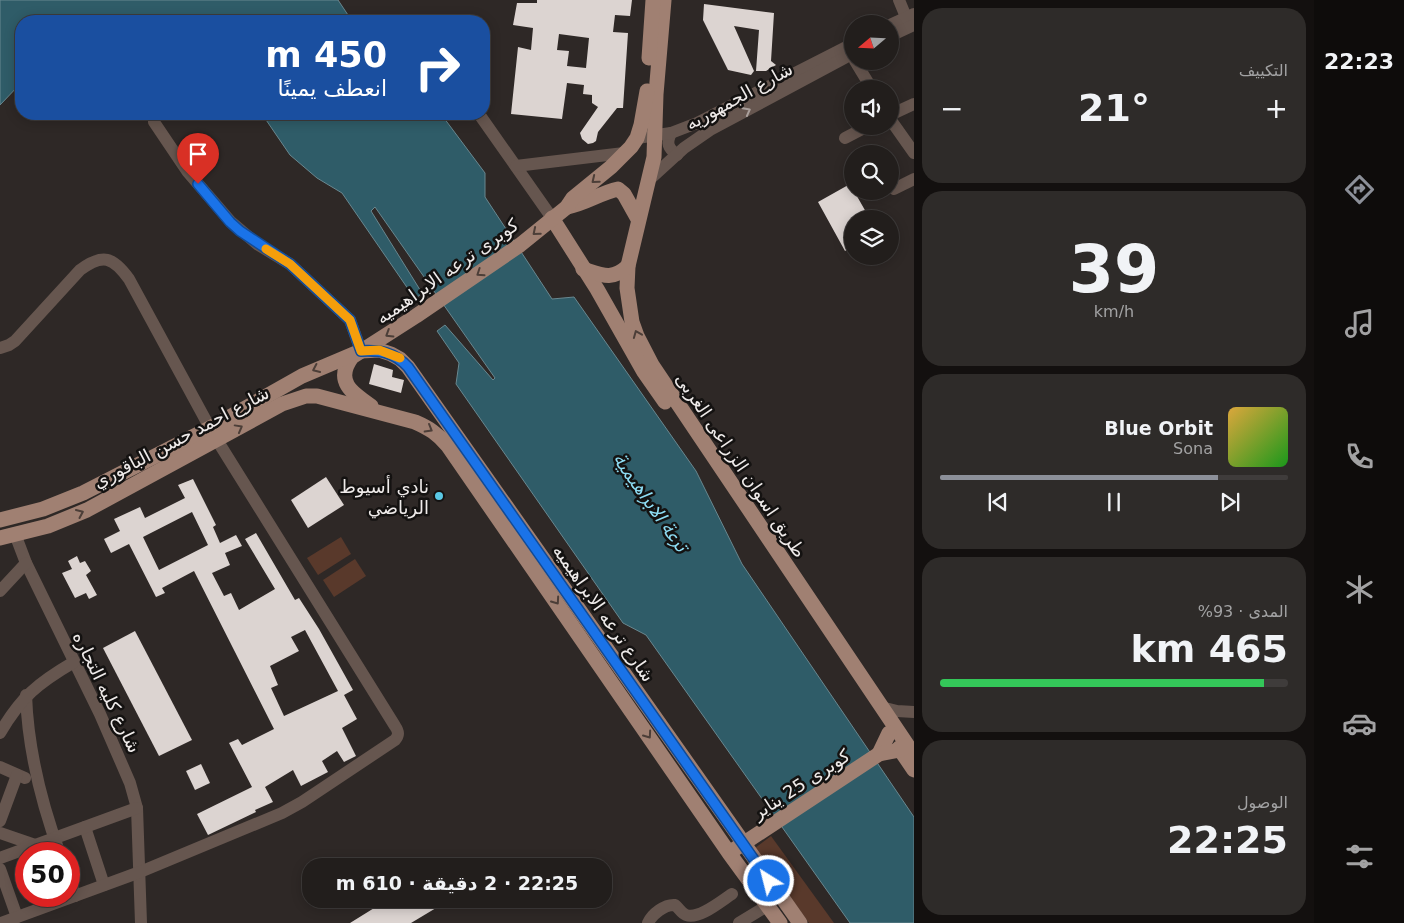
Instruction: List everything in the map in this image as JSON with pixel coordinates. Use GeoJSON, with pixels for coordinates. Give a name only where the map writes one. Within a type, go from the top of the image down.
{"type":"FeatureCollection","features":[{"type":"Feature","properties":{"kind":"main road"},"geometry":{"type":"LineString","coordinates":[[552,218],[567,207],[573,198],[607,170],[631,146],[644,116],[646,104],[653,0]]}},
{"type":"Feature","properties":{"kind":"main road"},"geometry":{"type":"LineString","coordinates":[[654,135],[664,0]]}},
{"type":"Feature","properties":{"kind":"main road","name":"طريق اسوان الزراعى الغربى"},"geometry":{"type":"LineString","coordinates":[[654,135],[654,157],[651,174],[638,219],[628,266],[627,288],[632,322],[637,336],[652,365],[909,748],[914,770]]}},
{"type":"Feature","properties":{"kind":"main road"},"geometry":{"type":"LineString","coordinates":[[567,207],[578,205],[608,191],[618,190],[624,194],[638,219]]}},
{"type":"Feature","properties":{"kind":"main road","name":"طريق اسوان الزراعى الغربى"},"geometry":{"type":"LineString","coordinates":[[552,218],[644,372],[889,733],[909,748]]}},
{"type":"Feature","properties":{"kind":"main road","name":"كوبرى ترعه الابراهيميه"},"geometry":{"type":"LineString","coordinates":[[361,351],[520,245],[552,218]]}},
{"type":"Feature","properties":{"kind":"main road"},"geometry":{"type":"LineString","coordinates":[[583,269],[610,276],[620,274],[628,266]]}},
{"type":"Feature","properties":{"kind":"main road","name":"شارع ترعه الابراهيميه"},"geometry":{"type":"LineString","coordinates":[[361,351],[379,350],[391,354],[400,358],[408,367],[729,853],[780,923]]}},
{"type":"Feature","properties":{"kind":"main road"},"geometry":{"type":"LineString","coordinates":[[361,351],[352,357],[346,365],[344,373],[346,381],[349,389],[355,395],[383,413]]}},
{"type":"Feature","properties":{"kind":"main road","name":"شارع احمد حسن الباقوري"},"geometry":{"type":"LineString","coordinates":[[0,538],[48,526],[86,510],[214,434],[302,376],[361,351]]}},
{"type":"Feature","properties":{"kind":"main road","name":"شارع احمد حسن الباقوري"},"geometry":{"type":"LineString","coordinates":[[0,520],[43,509],[83,493],[282,404],[306,396],[327,398],[383,413]]}},
{"type":"Feature","properties":{"kind":"main road","name":"شارع ترعه الابراهيميه"},"geometry":{"type":"LineString","coordinates":[[383,413],[416,422],[428,428],[439,435],[448,446],[542,569],[800,923]]}},
{"type":"Feature","properties":{"kind":"main road"},"geometry":{"type":"LineString","coordinates":[[43,509],[48,526]]}},
{"type":"Feature","properties":{"kind":"main road"},"geometry":{"type":"LineString","coordinates":[[879,754],[889,733]]}},
{"type":"Feature","properties":{"kind":"main road","name":"كوبرى 25 يناير"},"geometry":{"type":"LineString","coordinates":[[729,853],[879,754],[909,748]]}},
{"type":"Feature","properties":{"kind":"street"},"geometry":{"type":"LineString","coordinates":[[899,0],[911,19],[899,29]]}},
{"type":"Feature","properties":{"kind":"street","name":"شارع الجمهوريه"},"geometry":{"type":"LineString","coordinates":[[516,166],[631,146],[654,135],[671,133],[710,118],[844,58]]}},
{"type":"Feature","properties":{"kind":"street","name":"شارع الجمهوريه"},"geometry":{"type":"LineString","coordinates":[[651,174],[710,130],[844,59]]}},
{"type":"Feature","properties":{"kind":"street"},"geometry":{"type":"LineString","coordinates":[[899,111],[914,104]]}},
{"type":"Feature","properties":{"kind":"street"},"geometry":{"type":"LineString","coordinates":[[483,120],[552,218]]}},
{"type":"Feature","properties":{"kind":"street"},"geometry":{"type":"LineString","coordinates":[[154,122],[187,171],[230,222],[257,244],[290,264],[350,320],[361,351]]}},
{"type":"Feature","properties":{"kind":"street"},"geometry":{"type":"LineString","coordinates":[[899,131],[914,152]]}},
{"type":"Feature","properties":{"kind":"street"},"geometry":{"type":"LineString","coordinates":[[671,133],[668,144],[669,148],[677,155]]}},
{"type":"Feature","properties":{"kind":"street"},"geometry":{"type":"LineString","coordinates":[[844,138],[850,135]]}},
{"type":"Feature","properties":{"kind":"street"},"geometry":{"type":"LineString","coordinates":[[899,186],[914,179]]}},
{"type":"Feature","properties":{"kind":"street"},"geometry":{"type":"LineString","coordinates":[[0,348],[10,345],[15,341],[80,270],[90,262],[101,258],[112,260],[121,268],[129,279],[214,434],[398,732],[395,740],[282,813],[140,872],[80,894]]}},
{"type":"Feature","properties":{"kind":"street","name":"شارع كليه التجاره"},"geometry":{"type":"LineString","coordinates":[[15,534],[26,563],[100,714],[130,783],[137,808],[142,923]]}},
{"type":"Feature","properties":{"kind":"street"},"geometry":{"type":"LineString","coordinates":[[0,591],[26,563]]}},
{"type":"Feature","properties":{"kind":"street"},"geometry":{"type":"LineString","coordinates":[[0,733],[12,713],[26,696],[44,681],[74,662]]}},
{"type":"Feature","properties":{"kind":"street"},"geometry":{"type":"LineString","coordinates":[[26,696],[29,740],[37,783],[56,842]]}},
{"type":"Feature","properties":{"kind":"street"},"geometry":{"type":"LineString","coordinates":[[881,707],[897,711],[914,712]]}},
{"type":"Feature","properties":{"kind":"street"},"geometry":{"type":"LineString","coordinates":[[0,767],[37,783]]}},
{"type":"Feature","properties":{"kind":"street"},"geometry":{"type":"LineString","coordinates":[[0,821],[17,775]]}},
{"type":"Feature","properties":{"kind":"street"},"geometry":{"type":"LineString","coordinates":[[45,842],[137,808]]}},
{"type":"Feature","properties":{"kind":"street"},"geometry":{"type":"LineString","coordinates":[[85,827],[104,885]]}},
{"type":"Feature","properties":{"kind":"street"},"geometry":{"type":"LineString","coordinates":[[0,832],[18,842]]}},
{"type":"Feature","properties":{"kind":"street"},"geometry":{"type":"LineString","coordinates":[[0,858],[15,854]]}},
{"type":"Feature","properties":{"kind":"street"},"geometry":{"type":"LineString","coordinates":[[0,869],[17,917]]}},
{"type":"Feature","properties":{"kind":"street"},"geometry":{"type":"LineString","coordinates":[[648,923],[653,915],[669,904],[675,905],[688,916],[697,916],[732,894]]}},
{"type":"Feature","properties":{"kind":"street"},"geometry":{"type":"LineString","coordinates":[[739,923],[767,906]]}},
{"type":"Feature","properties":{"kind":"street"},"geometry":{"type":"LineString","coordinates":[[1,923],[34,907]]}},
{"type":"Feature","properties":{"kind":"shaded area"},"geometry":{"type":"Polygon","coordinates":[[[341,537],[351,554],[318,575],[307,558],[341,537]]]}},
{"type":"Feature","properties":{"kind":"shaded area"},"geometry":{"type":"Polygon","coordinates":[[[355,559],[366,576],[334,597],[323,580],[355,559]]]}},
{"type":"Feature","properties":{"kind":"shaded area"},"geometry":{"type":"Polygon","coordinates":[[[771,836],[834,923],[809,923],[755,848],[771,836]]]}},
{"type":"Feature","properties":{"kind":"water"},"geometry":{"type":"Polygon","coordinates":[[[0,0],[338,0],[348,15],[15,15],[15,89],[0,105],[0,0]]]}},
{"type":"Feature","properties":{"kind":"water","name":"ترعة الابراهيمية"},"geometry":{"type":"Polygon","coordinates":[[[266,120],[445,120],[485,173],[485,197],[552,299],[574,297],[696,471],[742,564],[914,817],[914,923],[850,923],[646,635],[623,623],[456,384],[459,363],[437,331],[445,325],[493,380],[495,378],[375,207],[371,211],[422,293],[415,299],[342,193],[317,178],[290,155],[266,120]]]}},
{"type":"Feature","properties":{"kind":"building"},"geometry":{"type":"Polygon","coordinates":[[[537,0],[632,0],[630,16],[615,15],[613,32],[628,33],[623,108],[617,108],[598,132],[596,141],[593,143],[588,144],[582,139],[580,133],[598,107],[592,103],[592,95],[583,94],[584,85],[567,83],[562,119],[511,114],[518,47],[531,50],[533,28],[513,25],[517,3],[537,3],[537,0]],[[559,34],[557,50],[569,51],[567,66],[586,68],[589,38],[559,34]]]}},
{"type":"Feature","properties":{"kind":"building"},"geometry":{"type":"Polygon","coordinates":[[[704,4],[774,13],[771,61],[776,65],[766,71],[756,71],[759,30],[734,26],[754,71],[751,75],[728,70],[703,20],[704,4]]]}},
{"type":"Feature","properties":{"kind":"building"},"geometry":{"type":"Polygon","coordinates":[[[844,187],[844,200],[859,200],[865,210],[844,210],[844,249],[818,202],[844,187]]]}},
{"type":"Feature","properties":{"kind":"building"},"geometry":{"type":"Polygon","coordinates":[[[374,364],[393,370],[392,377],[404,380],[401,393],[369,384],[374,364]]]}},
{"type":"Feature","properties":{"kind":"building"},"geometry":{"type":"Polygon","coordinates":[[[326,477],[344,505],[308,528],[291,500],[326,477]]]}},
{"type":"Feature","properties":{"kind":"building"},"geometry":{"type":"Polygon","coordinates":[[[193,479],[216,525],[213,527],[220,543],[236,535],[242,546],[225,553],[230,565],[212,573],[224,596],[231,593],[239,610],[275,589],[245,539],[256,533],[295,600],[299,598],[319,629],[353,690],[344,695],[357,719],[342,728],[356,756],[344,762],[337,751],[322,761],[328,772],[301,786],[293,770],[265,787],[273,802],[208,835],[197,814],[252,787],[229,743],[238,739],[242,745],[274,729],[194,571],[162,588],[165,593],[156,597],[129,544],[111,553],[104,539],[120,531],[114,519],[140,507],[145,518],[185,498],[178,485],[193,479]],[[192,512],[143,537],[159,570],[208,545],[192,512]],[[305,630],[291,637],[299,651],[270,666],[278,685],[271,688],[284,716],[338,691],[305,630]]]}},
{"type":"Feature","properties":{"kind":"building"},"geometry":{"type":"Polygon","coordinates":[[[77,556],[80,563],[85,561],[91,571],[86,575],[97,595],[89,599],[86,593],[75,598],[62,573],[72,569],[68,561],[77,556]]]}},
{"type":"Feature","properties":{"kind":"building"},"geometry":{"type":"Polygon","coordinates":[[[135,631],[192,740],[159,756],[103,648],[135,631]]]}},
{"type":"Feature","properties":{"kind":"building"},"geometry":{"type":"Polygon","coordinates":[[[201,764],[210,783],[195,790],[186,771],[201,764]]]}},
{"type":"Feature","properties":{"kind":"building"},"geometry":{"type":"Polygon","coordinates":[[[374,908],[436,908],[411,923],[350,923],[374,908]]]}},
{"type":"Feature","properties":{"kind":"slow traffic"},"geometry":{"type":"LineString","coordinates":[[266,249],[290,264],[350,320],[361,351],[379,350],[400,358]]}},
{"type":"Feature","properties":{"kind":"place","name":"نادي أسيوط الرياضي"},"geometry":{"type":"Point","coordinates":[439,496]}},
{"type":"Feature","properties":{"kind":"route"},"geometry":{"type":"LineString","coordinates":[[198,184],[240,231],[290,264],[350,320],[361,351],[379,350],[391,354],[400,358],[408,367],[769,881]]}}]}
